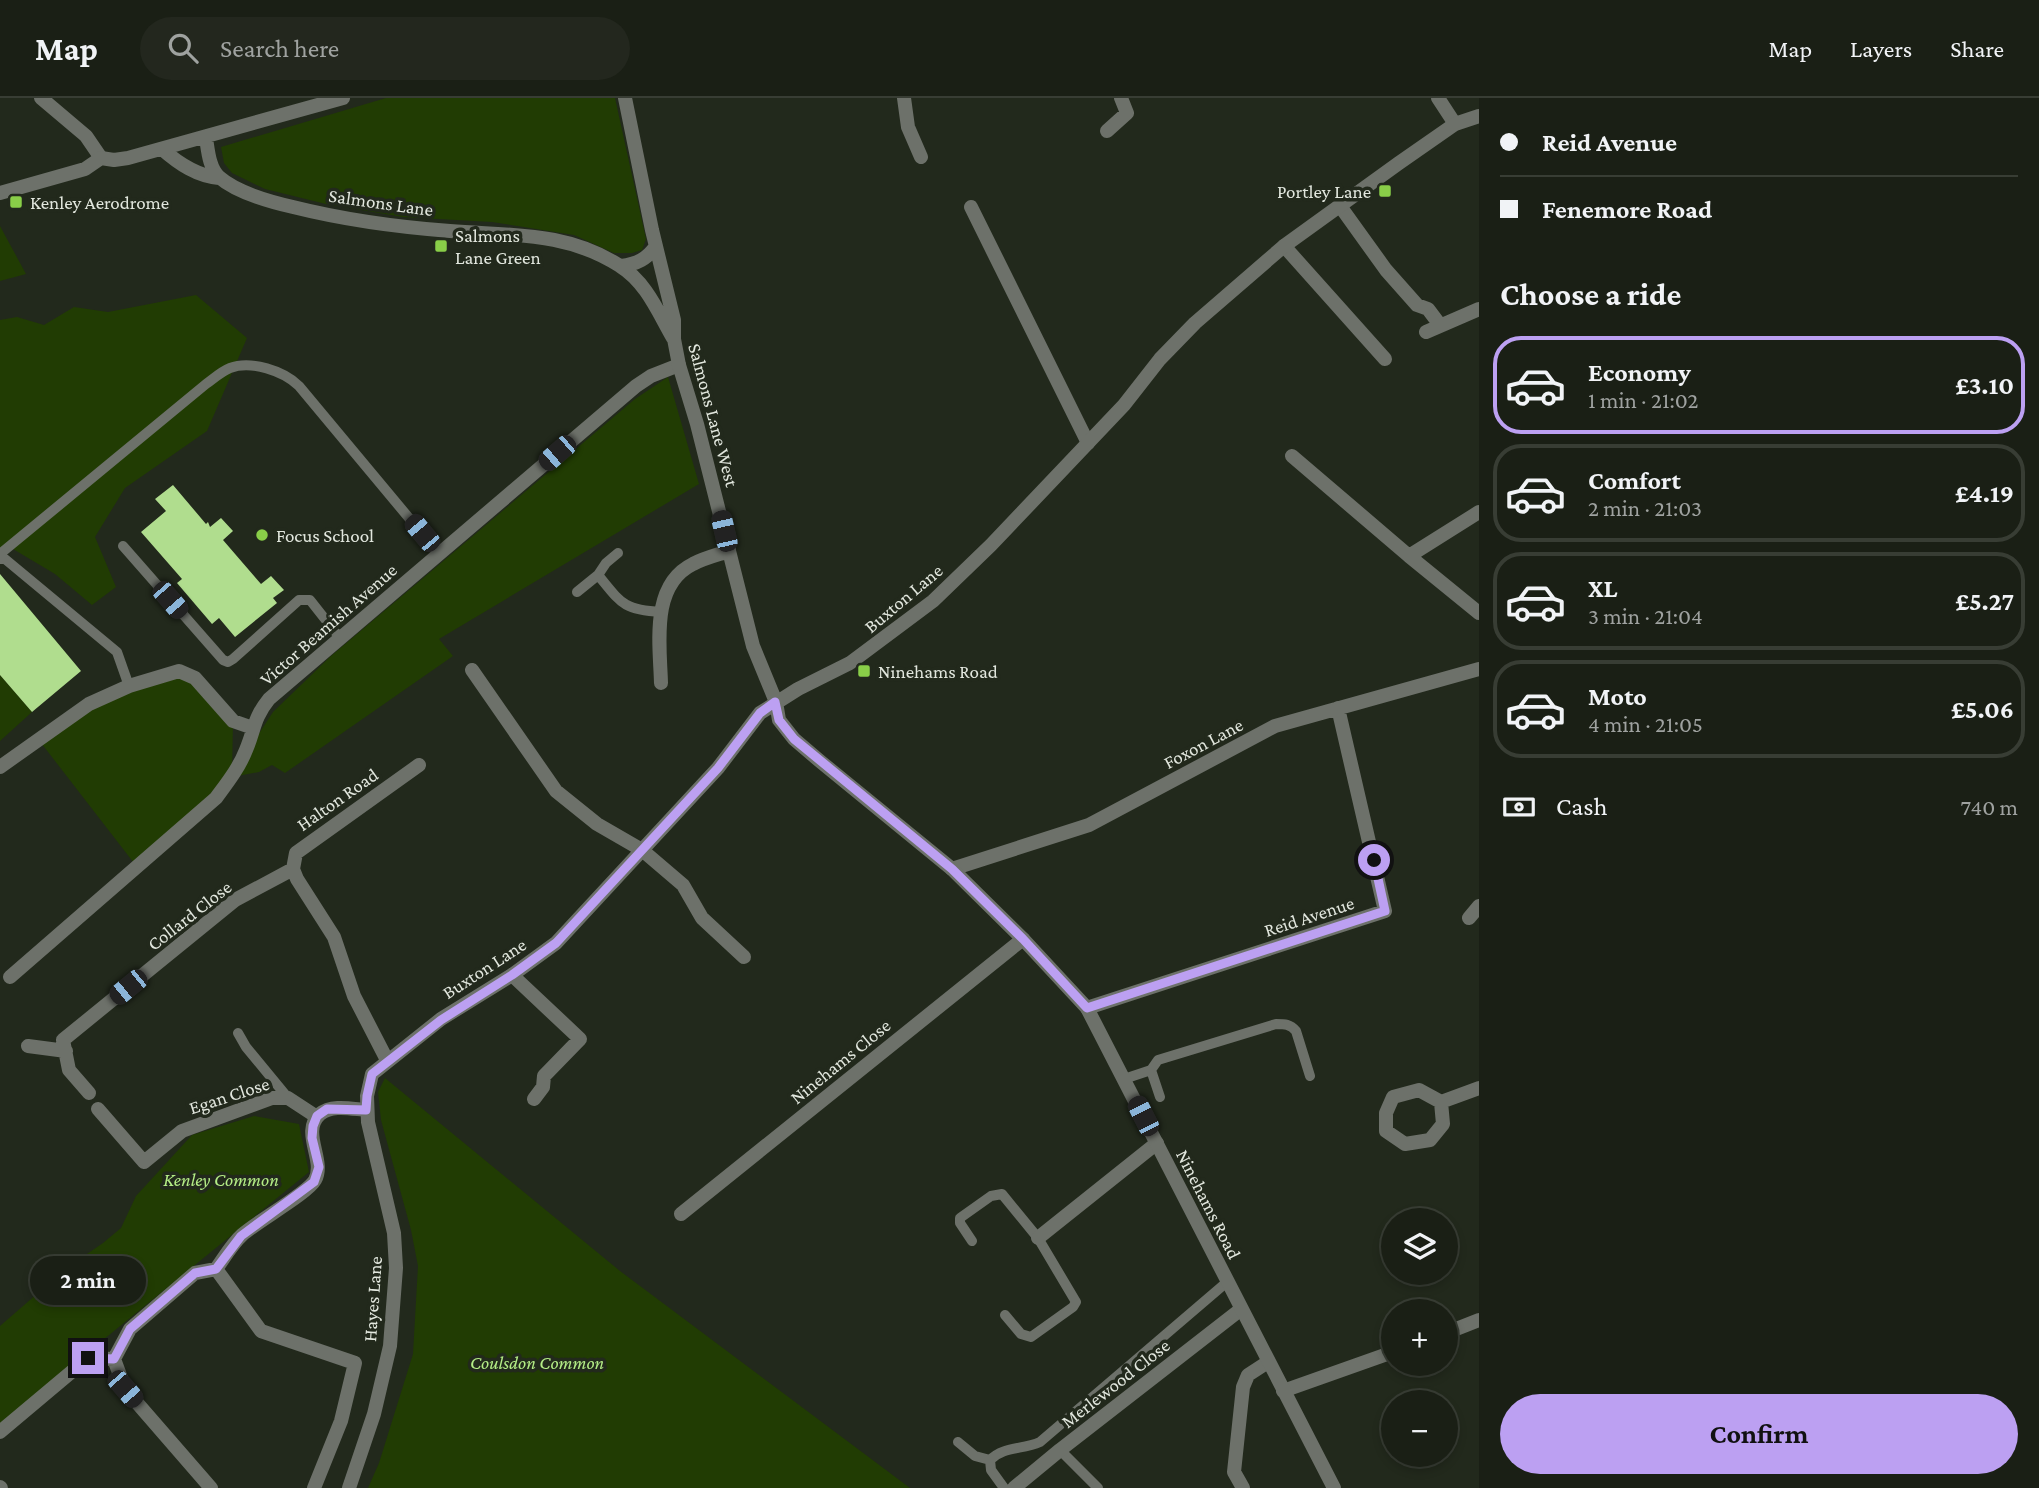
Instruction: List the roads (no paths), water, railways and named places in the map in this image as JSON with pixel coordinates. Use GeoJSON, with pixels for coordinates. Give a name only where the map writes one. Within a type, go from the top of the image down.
{"type":"FeatureCollection","features":[{"type":"Feature","properties":{"kind":"street"},"geometry":{"type":"LineString","coordinates":[[41,98],[86,135],[101,158]]}},
{"type":"Feature","properties":{"kind":"street"},"geometry":{"type":"LineString","coordinates":[[0,193],[85,169],[101,158],[114,160],[162,149],[343,98]]}},
{"type":"Feature","properties":{"kind":"street","name":"Salmons Lane West"},"geometry":{"type":"LineString","coordinates":[[625,98],[674,320],[679,365],[697,424],[752,646],[775,702]]}},
{"type":"Feature","properties":{"kind":"street"},"geometry":{"type":"LineString","coordinates":[[904,98],[908,127],[922,157]]}},
{"type":"Feature","properties":{"kind":"street"},"geometry":{"type":"LineString","coordinates":[[1107,131],[1127,113],[1121,98]]}},
{"type":"Feature","properties":{"kind":"street"},"geometry":{"type":"LineString","coordinates":[[1438,98],[1455,124]]}},
{"type":"Feature","properties":{"kind":"street","name":"Buxton Lane"},"geometry":{"type":"LineString","coordinates":[[366,1110],[372,1074],[441,1020],[512,975],[556,943],[718,768],[760,713],[775,702],[850,663],[933,601],[991,545],[1124,405],[1160,359],[1195,323],[1284,246],[1455,124],[1479,116]]}},
{"type":"Feature","properties":{"kind":"street"},"geometry":{"type":"LineString","coordinates":[[206,138],[212,168],[219,178]]}},
{"type":"Feature","properties":{"kind":"street","name":"Salmons Lane"},"geometry":{"type":"LineString","coordinates":[[162,149],[174,160],[203,176],[219,178],[261,199],[375,224],[534,235],[589,249],[621,266]]}},
{"type":"Feature","properties":{"kind":"street"},"geometry":{"type":"LineString","coordinates":[[1340,206],[1386,270],[1417,306],[1428,309],[1440,325]]}},
{"type":"Feature","properties":{"kind":"street"},"geometry":{"type":"LineString","coordinates":[[971,207],[1088,443]]}},
{"type":"Feature","properties":{"kind":"street"},"geometry":{"type":"LineString","coordinates":[[621,266],[638,263],[656,246]]}},
{"type":"Feature","properties":{"kind":"street"},"geometry":{"type":"LineString","coordinates":[[1284,246],[1385,359]]}},
{"type":"Feature","properties":{"kind":"street","name":"Salmons Lane West"},"geometry":{"type":"LineString","coordinates":[[621,266],[639,282],[674,339]]}},
{"type":"Feature","properties":{"kind":"street"},"geometry":{"type":"LineString","coordinates":[[1426,332],[1479,309]]}},
{"type":"Feature","properties":{"kind":"street","name":"Victor Beamish Avenue"},"geometry":{"type":"LineString","coordinates":[[5,981],[216,798],[246,752],[257,714],[269,699],[636,386],[651,376],[679,365]]}},
{"type":"Feature","properties":{"kind":"street"},"geometry":{"type":"LineString","coordinates":[[1292,456],[1479,613]]}},
{"type":"Feature","properties":{"kind":"street"},"geometry":{"type":"LineString","coordinates":[[1409,556],[1479,512]]}},
{"type":"Feature","properties":{"kind":"street"},"geometry":{"type":"LineString","coordinates":[[661,683],[663,598],[691,565],[729,551]]}},
{"type":"Feature","properties":{"kind":"street","name":"Foxon Lane"},"geometry":{"type":"LineString","coordinates":[[952,869],[1089,825],[1275,726],[1479,669]]}},
{"type":"Feature","properties":{"kind":"street"},"geometry":{"type":"LineString","coordinates":[[472,670],[556,792],[597,824],[642,850],[684,886],[702,918],[744,957]]}},
{"type":"Feature","properties":{"kind":"street"},"geometry":{"type":"LineString","coordinates":[[0,767],[89,704],[129,686],[179,671],[195,678],[233,721],[253,728]]}},
{"type":"Feature","properties":{"kind":"street","name":"Ninehams Road"},"geometry":{"type":"LineString","coordinates":[[775,702],[779,720],[794,739],[952,869],[1023,939],[1087,1008],[1240,1310],[1334,1488]]}},
{"type":"Feature","properties":{"kind":"street","name":"Reid Avenue"},"geometry":{"type":"LineString","coordinates":[[1087,1008],[1385,911],[1338,708]]}},
{"type":"Feature","properties":{"kind":"street","name":"Halton Road"},"geometry":{"type":"LineString","coordinates":[[293,869],[296,853],[419,765]]}},
{"type":"Feature","properties":{"kind":"street"},"geometry":{"type":"LineString","coordinates":[[293,869],[334,937],[354,996],[387,1060]]}},
{"type":"Feature","properties":{"kind":"street","name":"Collard Close"},"geometry":{"type":"LineString","coordinates":[[66,1051],[63,1040],[235,900],[293,869]]}},
{"type":"Feature","properties":{"kind":"street"},"geometry":{"type":"LineString","coordinates":[[1469,918],[1479,906]]}},
{"type":"Feature","properties":{"kind":"street","name":"Ninehams Close"},"geometry":{"type":"LineString","coordinates":[[681,1214],[1023,939]]}},
{"type":"Feature","properties":{"kind":"street"},"geometry":{"type":"LineString","coordinates":[[512,975],[580,1039],[544,1076],[543,1087],[534,1099]]}},
{"type":"Feature","properties":{"kind":"street"},"geometry":{"type":"LineString","coordinates":[[28,1046],[66,1051],[69,1070],[89,1093]]}},
{"type":"Feature","properties":{"kind":"street"},"geometry":{"type":"LineString","coordinates":[[1441,1102],[1443,1124],[1430,1140],[1405,1144],[1386,1131],[1386,1113],[1393,1097],[1419,1090],[1441,1102],[1479,1088]]}},
{"type":"Feature","properties":{"kind":"street","name":"Egan Close"},"geometry":{"type":"LineString","coordinates":[[98,1109],[144,1162],[182,1131],[272,1098],[288,1098],[317,1116]]}},
{"type":"Feature","properties":{"kind":"street"},"geometry":{"type":"LineString","coordinates":[[211,1488],[125,1389],[114,1359],[130,1329],[195,1273],[216,1269],[241,1236],[314,1182],[319,1167],[312,1138],[317,1116],[327,1109],[366,1110]]}},
{"type":"Feature","properties":{"kind":"street","name":"Hayes Lane"},"geometry":{"type":"LineString","coordinates":[[349,1488],[374,1414],[390,1346],[396,1268],[394,1233],[366,1110]]}},
{"type":"Feature","properties":{"kind":"street"},"geometry":{"type":"LineString","coordinates":[[1038,1238],[1157,1143]]}},
{"type":"Feature","properties":{"kind":"street"},"geometry":{"type":"LineString","coordinates":[[216,1269],[261,1331],[355,1363],[341,1422],[314,1488]]}},
{"type":"Feature","properties":{"kind":"street","name":"Merlewood Close"},"geometry":{"type":"LineString","coordinates":[[1014,1488],[1240,1310]]}},
{"type":"Feature","properties":{"kind":"street"},"geometry":{"type":"LineString","coordinates":[[1458,1329],[1479,1321]]}},
{"type":"Feature","properties":{"kind":"street"},"geometry":{"type":"LineString","coordinates":[[1283,1391],[1381,1356]]}},
{"type":"Feature","properties":{"kind":"street"},"geometry":{"type":"LineString","coordinates":[[0,1432],[88,1358],[114,1359]]}},
{"type":"Feature","properties":{"kind":"street"},"geometry":{"type":"LineString","coordinates":[[1243,1488],[1234,1472],[1243,1387],[1248,1375],[1268,1362]]}},
{"type":"Feature","properties":{"kind":"lane"},"geometry":{"type":"LineString","coordinates":[[129,686],[117,652],[0,557],[206,384],[231,368],[250,366],[291,377],[439,554]]}},
{"type":"Feature","properties":{"kind":"lane"},"geometry":{"type":"LineString","coordinates":[[123,546],[223,660],[228,662],[233,659],[299,600],[310,600],[340,638]]}},
{"type":"Feature","properties":{"kind":"lane"},"geometry":{"type":"LineString","coordinates":[[577,592],[598,575],[606,563],[618,553]]}},
{"type":"Feature","properties":{"kind":"lane"},"geometry":{"type":"LineString","coordinates":[[598,575],[616,597],[632,609],[661,612]]}},
{"type":"Feature","properties":{"kind":"lane"},"geometry":{"type":"LineString","coordinates":[[1124,1079],[1151,1070],[1158,1060],[1276,1024],[1291,1025],[1296,1031],[1310,1076]]}},
{"type":"Feature","properties":{"kind":"lane"},"geometry":{"type":"LineString","coordinates":[[238,1033],[246,1047],[288,1098]]}},
{"type":"Feature","properties":{"kind":"lane"},"geometry":{"type":"LineString","coordinates":[[1151,1070],[1160,1097]]}},
{"type":"Feature","properties":{"kind":"lane"},"geometry":{"type":"LineString","coordinates":[[972,1241],[960,1223],[960,1218],[992,1196],[1002,1194],[1038,1238],[1076,1302],[1073,1307],[1031,1337],[1021,1334],[1004,1315]]}},
{"type":"Feature","properties":{"kind":"lane"},"geometry":{"type":"LineString","coordinates":[[990,1460],[998,1452],[1030,1447],[1040,1442],[1227,1282]]}},
{"type":"Feature","properties":{"kind":"lane"},"geometry":{"type":"LineString","coordinates":[[958,1442],[975,1456],[990,1460]]}},
{"type":"Feature","properties":{"kind":"lane"},"geometry":{"type":"LineString","coordinates":[[1060,1450],[1098,1488]]}},
{"type":"Feature","properties":{"kind":"lane"},"geometry":{"type":"LineString","coordinates":[[990,1460],[991,1470],[1004,1488]]}},
{"type":"Feature","properties":{"kind":"place","name":"Portley Lane"},"geometry":{"type":"Point","coordinates":[1385,191]}},
{"type":"Feature","properties":{"kind":"place","name":"Kenley Aerodrome"},"geometry":{"type":"Point","coordinates":[16,202]}},
{"type":"Feature","properties":{"kind":"place","name":"Salmons Lane Green"},"geometry":{"type":"Point","coordinates":[441,246]}},
{"type":"Feature","properties":{"kind":"place","name":"Focus School"},"geometry":{"type":"Point","coordinates":[262,535]}},
{"type":"Feature","properties":{"kind":"place","name":"Ninehams Road"},"geometry":{"type":"Point","coordinates":[864,671]}},
{"type":"Feature","properties":{"kind":"park label","name":"Kenley Common"},"geometry":{"type":"Point","coordinates":[221,1179]}},
{"type":"Feature","properties":{"kind":"park label","name":"Coulsdon Common"},"geometry":{"type":"Point","coordinates":[537,1362]}}]}
